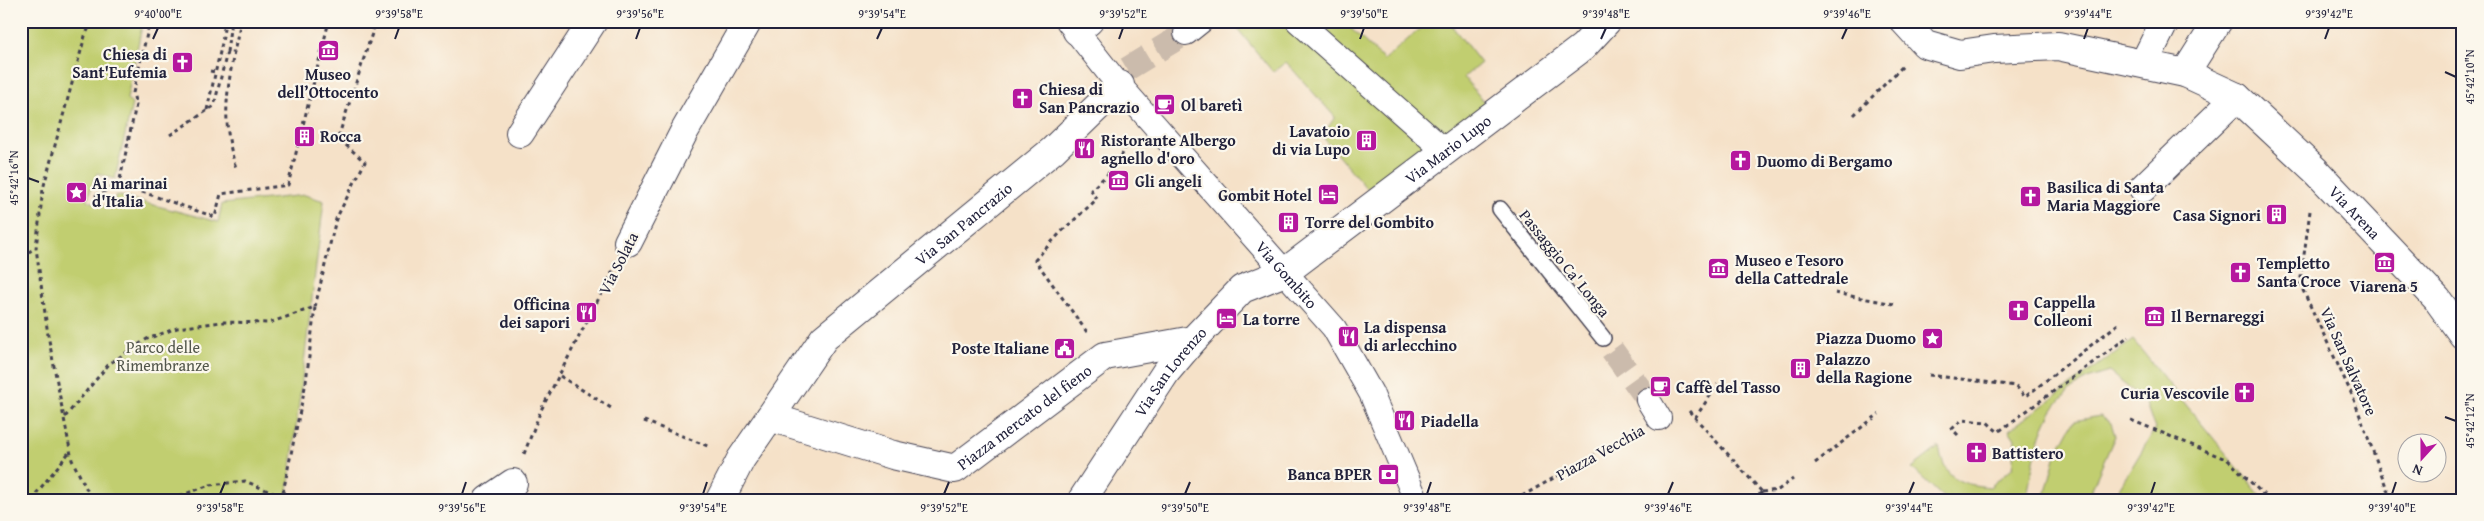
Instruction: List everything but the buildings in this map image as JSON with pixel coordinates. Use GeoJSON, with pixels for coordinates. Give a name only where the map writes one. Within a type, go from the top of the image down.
{"type":"FeatureCollection","features":[{"type":"Feature","properties":{"kind":"street"},"geometry":{"type":"LineString","coordinates":[[520,133],[593,21]]}},
{"type":"Feature","properties":{"kind":"street","name":"Via Solata"},"geometry":{"type":"LineString","coordinates":[[628,242],[684,132],[748,21]]}},
{"type":"Feature","properties":{"kind":"street"},"geometry":{"type":"LineString","coordinates":[[1298,21],[1450,157]]}},
{"type":"Feature","properties":{"kind":"street","name":"Via Mario Lupo"},"geometry":{"type":"LineString","coordinates":[[1285,272],[1450,157],[1583,47],[1608,21]]}},
{"type":"Feature","properties":{"kind":"street"},"geometry":{"type":"LineString","coordinates":[[1904,21],[1925,44]]}},
{"type":"Feature","properties":{"kind":"street"},"geometry":{"type":"LineString","coordinates":[[2147,64],[2149,53],[2165,21]]}},
{"type":"Feature","properties":{"kind":"street"},"geometry":{"type":"LineString","coordinates":[[2185,73],[2218,21]]}},
{"type":"Feature","properties":{"kind":"street","name":"Via Gombito"},"geometry":{"type":"LineString","coordinates":[[1078,25],[1152,120],[1334,328],[1367,384],[1416,500]]}},
{"type":"Feature","properties":{"kind":"street","name":"Via Arena"},"geometry":{"type":"LineString","coordinates":[[1925,44],[1960,54],[1994,49],[2058,46],[2185,73],[2238,97],[2316,171],[2438,299],[2463,334]]}},
{"type":"Feature","properties":{"kind":"street","name":"Via San Pancrazio"},"geometry":{"type":"LineString","coordinates":[[770,417],[824,338],[1053,150],[1120,77]]}},
{"type":"Feature","properties":{"kind":"street"},"geometry":{"type":"LineString","coordinates":[[2142,188],[2238,97]]}},
{"type":"Feature","properties":{"kind":"street","name":"Via San Lorenzo"},"geometry":{"type":"LineString","coordinates":[[1082,500],[1166,372],[1193,340],[1242,289],[1285,272]]}},
{"type":"Feature","properties":{"kind":"street","name":"Piazza mercato del fieno"},"geometry":{"type":"LineString","coordinates":[[770,417],[893,455],[955,469],[1105,356],[1193,340]]}},
{"type":"Feature","properties":{"kind":"street"},"geometry":{"type":"LineString","coordinates":[[720,500],[741,459],[770,417]]}},
{"type":"Feature","properties":{"kind":"street"},"geometry":{"type":"LineString","coordinates":[[488,500],[513,483]]}},
{"type":"Feature","properties":{"kind":"lane","name":"Passaggio Ca' Longa"},"geometry":{"type":"LineString","coordinates":[[1500,209],[1603,338]]}},
{"type":"Feature","properties":{"kind":"path"},"geometry":{"type":"LineString","coordinates":[[92,21],[85,36],[43,190],[36,248],[48,335],[72,460],[92,500]]}},
{"type":"Feature","properties":{"kind":"path"},"geometry":{"type":"LineString","coordinates":[[119,184],[136,105],[133,92],[150,21]]}},
{"type":"Feature","properties":{"kind":"path"},"geometry":{"type":"LineString","coordinates":[[207,110],[225,21]]}},
{"type":"Feature","properties":{"kind":"path"},"geometry":{"type":"LineString","coordinates":[[170,135],[214,106],[227,52],[231,21]]}},
{"type":"Feature","properties":{"kind":"path"},"geometry":{"type":"LineString","coordinates":[[236,168],[228,143],[226,102],[241,21]]}},
{"type":"Feature","properties":{"kind":"path"},"geometry":{"type":"LineString","coordinates":[[95,196],[119,184],[214,217],[221,194],[288,185],[329,21]]}},
{"type":"Feature","properties":{"kind":"path"},"geometry":{"type":"LineString","coordinates":[[168,500],[210,485],[245,481],[282,498],[306,382],[315,307],[336,219],[365,162],[338,138],[376,21]]}},
{"type":"Feature","properties":{"kind":"path"},"geometry":{"type":"LineString","coordinates":[[1854,115],[1925,44]]}},
{"type":"Feature","properties":{"kind":"path"},"geometry":{"type":"LineString","coordinates":[[227,52],[234,52]]}},
{"type":"Feature","properties":{"kind":"path"},"geometry":{"type":"LineString","coordinates":[[210,71],[216,72]]}},
{"type":"Feature","properties":{"kind":"path"},"geometry":{"type":"LineString","coordinates":[[1105,356],[1035,260],[1061,232],[1098,199],[1091,190],[1118,164],[1130,137],[1152,120]]}},
{"type":"Feature","properties":{"kind":"path","name":"Via San Salvatore"},"geometry":{"type":"LineString","coordinates":[[2316,171],[2300,284],[2353,397],[2391,500]]}},
{"type":"Feature","properties":{"kind":"path","name":"Via Solata"},"geometry":{"type":"LineString","coordinates":[[513,483],[541,410],[628,242]]}},
{"type":"Feature","properties":{"kind":"path"},"geometry":{"type":"LineString","coordinates":[[21,256],[36,248]]}},
{"type":"Feature","properties":{"kind":"path"},"geometry":{"type":"LineString","coordinates":[[1835,294],[1894,304]]}},
{"type":"Feature","properties":{"kind":"path"},"geometry":{"type":"LineString","coordinates":[[65,417],[110,364],[147,339],[177,328],[221,322],[269,323],[315,307]]}},
{"type":"Feature","properties":{"kind":"path"},"geometry":{"type":"LineString","coordinates":[[1929,375],[2016,386],[2025,397],[2118,324]]}},
{"type":"Feature","properties":{"kind":"path"},"geometry":{"type":"LineString","coordinates":[[1958,435],[1952,429],[1962,420],[1987,422],[1998,432],[2129,336]]}},
{"type":"Feature","properties":{"kind":"path"},"geometry":{"type":"LineString","coordinates":[[560,376],[611,408]]}},
{"type":"Feature","properties":{"kind":"path"},"geometry":{"type":"LineString","coordinates":[[1695,418],[1718,384]]}},
{"type":"Feature","properties":{"kind":"path","name":"Piazza Vecchia"},"geometry":{"type":"LineString","coordinates":[[1515,500],[1654,409],[1677,406],[1684,406],[1762,492]]}},
{"type":"Feature","properties":{"kind":"path"},"geometry":{"type":"LineString","coordinates":[[1815,463],[1879,414]]}},
{"type":"Feature","properties":{"kind":"path"},"geometry":{"type":"LineString","coordinates":[[2132,420],[2228,460],[2269,500]]}},
{"type":"Feature","properties":{"kind":"path"},"geometry":{"type":"LineString","coordinates":[[644,421],[741,459]]}},
{"type":"Feature","properties":{"kind":"path"},"geometry":{"type":"LineString","coordinates":[[31,500],[70,450]]}},
{"type":"Feature","properties":{"kind":"path"},"geometry":{"type":"LineString","coordinates":[[1753,500],[1762,492],[1778,490],[1793,479]]}},
{"type":"Feature","properties":{"kind":"green space","name":"Parco delle Rimembranze"},"geometry":{"type":"Polygon","coordinates":[[[21,21],[143,21],[127,99],[132,104],[115,179],[97,173],[87,200],[111,209],[116,195],[218,222],[222,204],[305,195],[324,201],[287,500],[21,500],[21,21]]]}},
{"type":"Feature","properties":{"kind":"green space"},"geometry":{"type":"Polygon","coordinates":[[[1231,21],[1343,21],[1384,60],[1429,21],[1448,21],[1481,63],[1464,77],[1488,107],[1367,189],[1322,136],[1335,117],[1286,62],[1273,72],[1231,21]]]}},
{"type":"Feature","properties":{"kind":"green space"},"geometry":{"type":"Polygon","coordinates":[[[2133,340],[2264,500],[2112,500],[2155,429],[2145,401],[2109,372],[2080,383],[2066,394],[2055,407],[2047,420],[2036,451],[2026,500],[1946,500],[1912,468],[1939,447],[1945,467],[1955,478],[1962,482],[1990,487],[2012,468],[2015,439],[2009,430],[2133,340]]]}},
{"type":"Feature","properties":{"kind":"green space"},"geometry":{"type":"Polygon","coordinates":[[[2100,416],[2111,423],[2115,436],[2087,500],[2044,500],[2056,454],[2074,421],[2100,416]]]}},
{"type":"Feature","properties":{"kind":"tunnel"},"geometry":{"type":"LineString","coordinates":[[1127,69],[1186,33]]}},
{"type":"Feature","properties":{"kind":"tunnel"},"geometry":{"type":"LineString","coordinates":[[1612,350],[1648,400]]}},
{"type":"Feature","properties":{"kind":"place","name":"Museo dell’Ottocento"},"geometry":{"type":"Point","coordinates":[328,50]}},
{"type":"Feature","properties":{"kind":"place","name":"Chiesa di Sant'Eufemia"},"geometry":{"type":"Point","coordinates":[183,63]}},
{"type":"Feature","properties":{"kind":"place","name":"Chiesa di San Pancrazio"},"geometry":{"type":"Point","coordinates":[1023,98]}},
{"type":"Feature","properties":{"kind":"place","name":"Ol baretì"},"geometry":{"type":"Point","coordinates":[1165,105]}},
{"type":"Feature","properties":{"kind":"place","name":"Rocca"},"geometry":{"type":"Point","coordinates":[304,136]}},
{"type":"Feature","properties":{"kind":"place","name":"Lavatoio di via Lupo"},"geometry":{"type":"Point","coordinates":[1366,140]}},
{"type":"Feature","properties":{"kind":"place","name":"Ristorante Albergo agnello d'oro"},"geometry":{"type":"Point","coordinates":[1085,149]}},
{"type":"Feature","properties":{"kind":"place","name":"Duomo di Bergamo"},"geometry":{"type":"Point","coordinates":[1741,161]}},
{"type":"Feature","properties":{"kind":"place","name":"Gli angeli"},"geometry":{"type":"Point","coordinates":[1119,181]}},
{"type":"Feature","properties":{"kind":"place","name":"Ai marinai d'Italia"},"geometry":{"type":"Point","coordinates":[76,192]}},
{"type":"Feature","properties":{"kind":"place","name":"Gombit Hotel"},"geometry":{"type":"Point","coordinates":[1328,195]}},
{"type":"Feature","properties":{"kind":"place","name":"Basilica di Santa Maria Maggiore"},"geometry":{"type":"Point","coordinates":[2031,196]}},
{"type":"Feature","properties":{"kind":"place","name":"Casa Signori"},"geometry":{"type":"Point","coordinates":[2277,215]}},
{"type":"Feature","properties":{"kind":"place","name":"Torre del Gombito"},"geometry":{"type":"Point","coordinates":[1289,222]}},
{"type":"Feature","properties":{"kind":"place","name":"Viarena 5"},"geometry":{"type":"Point","coordinates":[2384,262]}},
{"type":"Feature","properties":{"kind":"place","name":"Museo e Tesoro della Cattedrale"},"geometry":{"type":"Point","coordinates":[1719,269]}},
{"type":"Feature","properties":{"kind":"place","name":"Templetto Santa Croce"},"geometry":{"type":"Point","coordinates":[2241,272]}},
{"type":"Feature","properties":{"kind":"place","name":"Cappella Colleoni"},"geometry":{"type":"Point","coordinates":[2018,311]}},
{"type":"Feature","properties":{"kind":"place","name":"Officina dei sapori"},"geometry":{"type":"Point","coordinates":[586,313]}},
{"type":"Feature","properties":{"kind":"place","name":"Il Bernareggi"},"geometry":{"type":"Point","coordinates":[2155,316]}},
{"type":"Feature","properties":{"kind":"place","name":"La torre"},"geometry":{"type":"Point","coordinates":[1227,319]}},
{"type":"Feature","properties":{"kind":"place","name":"La dispensa di arlecchino"},"geometry":{"type":"Point","coordinates":[1348,336]}},
{"type":"Feature","properties":{"kind":"place","name":"Piazza Duomo"},"geometry":{"type":"Point","coordinates":[1932,338]}},
{"type":"Feature","properties":{"kind":"place","name":"Poste Italiane"},"geometry":{"type":"Point","coordinates":[1065,348]}},
{"type":"Feature","properties":{"kind":"place","name":"Palazzo della Ragione"},"geometry":{"type":"Point","coordinates":[1800,368]}},
{"type":"Feature","properties":{"kind":"place","name":"Caffè del Tasso"},"geometry":{"type":"Point","coordinates":[1660,387]}},
{"type":"Feature","properties":{"kind":"place","name":"Curia Vescovile"},"geometry":{"type":"Point","coordinates":[2245,393]}},
{"type":"Feature","properties":{"kind":"place","name":"Piadella"},"geometry":{"type":"Point","coordinates":[1405,421]}},
{"type":"Feature","properties":{"kind":"place","name":"Battistero"},"geometry":{"type":"Point","coordinates":[1976,453]}},
{"type":"Feature","properties":{"kind":"place","name":"Banca BPER"},"geometry":{"type":"Point","coordinates":[1388,474]}}]}
